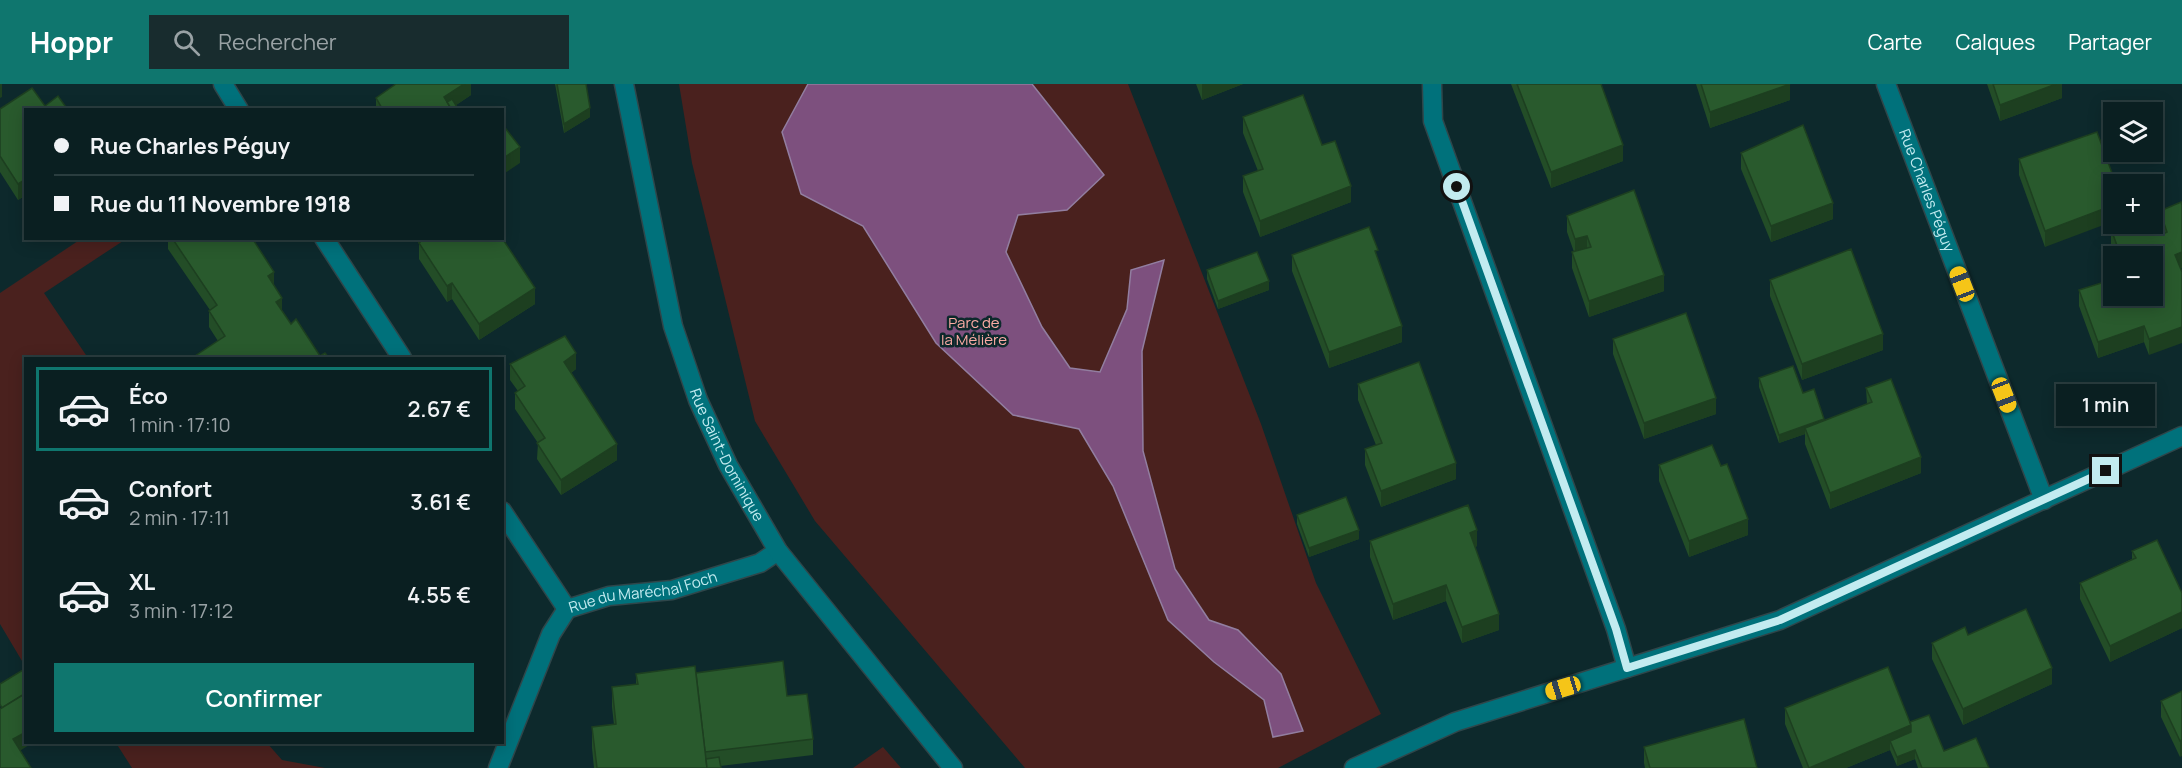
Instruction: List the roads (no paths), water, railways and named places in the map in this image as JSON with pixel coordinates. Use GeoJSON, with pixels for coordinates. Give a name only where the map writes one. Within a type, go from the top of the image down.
{"type":"FeatureCollection","features":[{"type":"Feature","properties":{"kind":"street"},"geometry":{"type":"LineString","coordinates":[[223,84],[238,108]]}},
{"type":"Feature","properties":{"kind":"street","name":"Rue Saint-Dominique"},"geometry":{"type":"LineString","coordinates":[[624,84],[677,336],[698,400],[728,465],[778,551],[953,768]]}},
{"type":"Feature","properties":{"kind":"street"},"geometry":{"type":"LineString","coordinates":[[1432,84],[1433,121],[1616,629],[1627,668]]}},
{"type":"Feature","properties":{"kind":"street","name":"Rue Charles Péguy"},"geometry":{"type":"LineString","coordinates":[[1886,84],[2044,500]]}},
{"type":"Feature","properties":{"kind":"street"},"geometry":{"type":"LineString","coordinates":[[325,240],[401,357]]}},
{"type":"Feature","properties":{"kind":"street"},"geometry":{"type":"LineString","coordinates":[[1354,768],[1455,722],[1780,620],[2182,436]]}},
{"type":"Feature","properties":{"kind":"street"},"geometry":{"type":"LineString","coordinates":[[504,514],[567,609]]}},
{"type":"Feature","properties":{"kind":"street","name":"Rue du Maréchal Foch"},"geometry":{"type":"LineString","coordinates":[[498,768],[550,634],[567,609],[609,596],[672,590],[760,563],[778,551]]}},
{"type":"Feature","properties":{"kind":"park label","name":"Parc de la Mélière"},"geometry":{"type":"Point","coordinates":[974,332]}}]}
